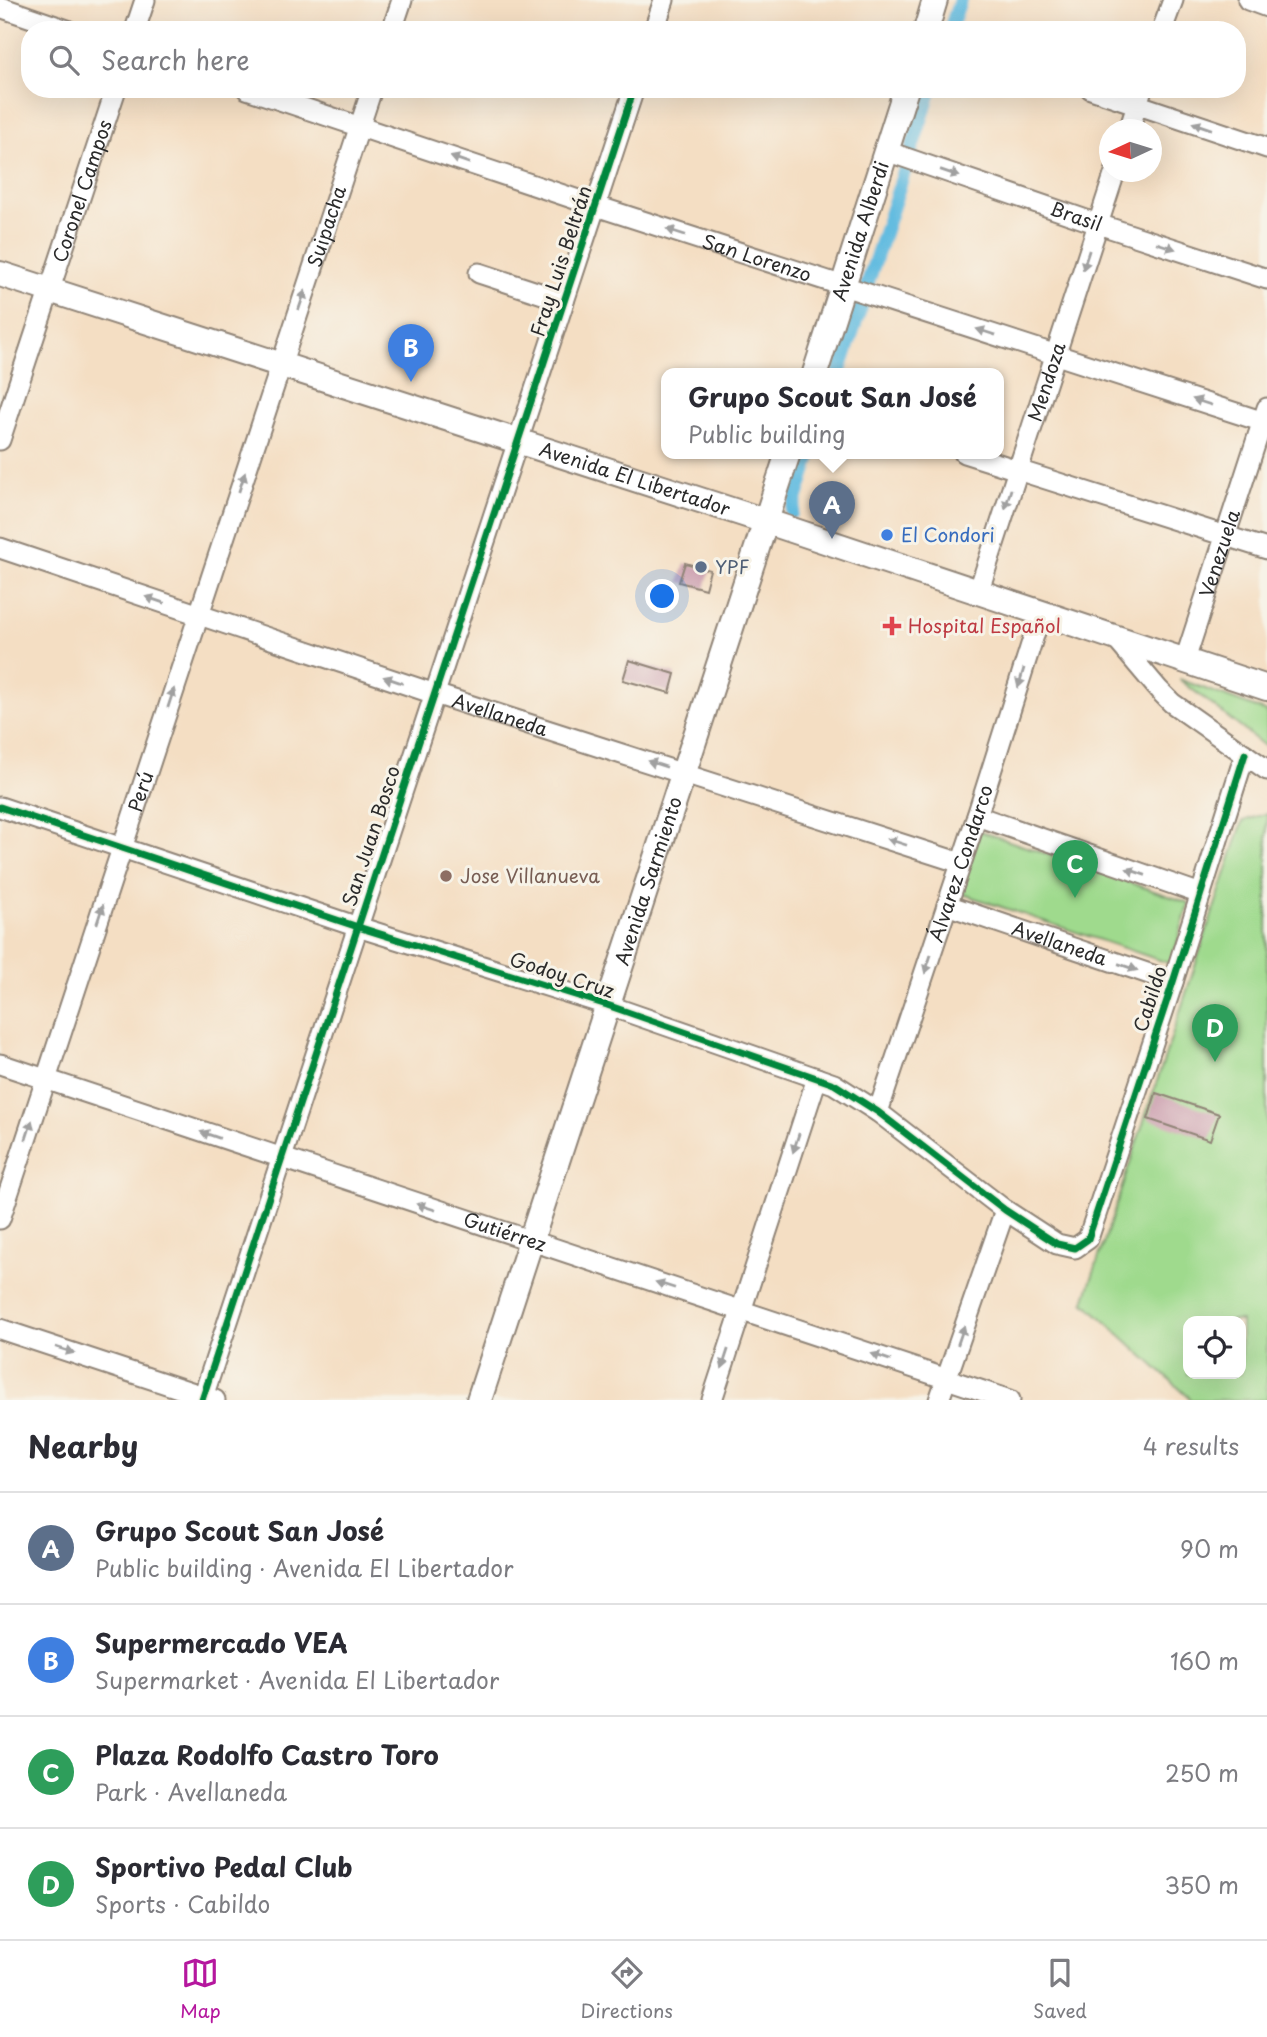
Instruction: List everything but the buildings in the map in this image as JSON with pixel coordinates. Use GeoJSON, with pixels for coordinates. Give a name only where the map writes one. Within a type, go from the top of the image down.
{"type":"FeatureCollection","features":[{"type":"Feature","properties":{"kind":"main road"},"geometry":{"type":"LineString","coordinates":[[929,21],[935,0]]}},
{"type":"Feature","properties":{"kind":"main road","name":"Avenida Alberdi"},"geometry":{"type":"LineString","coordinates":[[817,368],[903,98]]}},
{"type":"Feature","properties":{"kind":"main road","name":"Avenida El Libertador"},"geometry":{"type":"LineString","coordinates":[[0,274],[765,521],[1267,688]]}},
{"type":"Feature","properties":{"kind":"main road"},"geometry":{"type":"LineString","coordinates":[[765,521],[786,459]]}},
{"type":"Feature","properties":{"kind":"main road","name":"Avenida Sarmiento"},"geometry":{"type":"LineString","coordinates":[[478,1400],[765,521]]}},
{"type":"Feature","properties":{"kind":"street"},"geometry":{"type":"LineString","coordinates":[[138,21],[145,0]]}},
{"type":"Feature","properties":{"kind":"street"},"geometry":{"type":"LineString","coordinates":[[395,21],[401,0]]}},
{"type":"Feature","properties":{"kind":"street"},"geometry":{"type":"LineString","coordinates":[[657,21],[664,0]]}},
{"type":"Feature","properties":{"kind":"street"},"geometry":{"type":"LineString","coordinates":[[1165,21],[1172,0]]}},
{"type":"Feature","properties":{"kind":"street"},"geometry":{"type":"LineString","coordinates":[[1248,0],[1267,7]]}},
{"type":"Feature","properties":{"kind":"street"},"geometry":{"type":"LineString","coordinates":[[0,7],[41,21]]}},
{"type":"Feature","properties":{"kind":"street","name":"Coronel Campos"},"geometry":{"type":"LineString","coordinates":[[0,439],[113,98]]}},
{"type":"Feature","properties":{"kind":"street","name":"San Lorenzo"},"geometry":{"type":"LineString","coordinates":[[274,98],[843,286],[1266,417]]}},
{"type":"Feature","properties":{"kind":"street","name":"Suipacha"},"geometry":{"type":"LineString","coordinates":[[280,365],[369,98]]}},
{"type":"Feature","properties":{"kind":"street","name":"Fray Luis Beltrán"},"geometry":{"type":"LineString","coordinates":[[517,442],[631,98]]}},
{"type":"Feature","properties":{"kind":"street"},"geometry":{"type":"LineString","coordinates":[[1133,119],[1140,98]]}},
{"type":"Feature","properties":{"kind":"street"},"geometry":{"type":"LineString","coordinates":[[1142,98],[1267,148]]}},
{"type":"Feature","properties":{"kind":"street","name":"Brasil"},"geometry":{"type":"LineString","coordinates":[[886,151],[1267,279]]}},
{"type":"Feature","properties":{"kind":"street","name":"Mendoza"},"geometry":{"type":"LineString","coordinates":[[978,593],[1112,182]]}},
{"type":"Feature","properties":{"kind":"street"},"geometry":{"type":"LineString","coordinates":[[479,273],[564,301]]}},
{"type":"Feature","properties":{"kind":"street","name":"Perú"},"geometry":{"type":"LineString","coordinates":[[0,1219],[280,365]]}},
{"type":"Feature","properties":{"kind":"street","name":"Venezuela"},"geometry":{"type":"LineString","coordinates":[[1185,660],[1266,417]]}},
{"type":"Feature","properties":{"kind":"street","name":"San Juan Bosco"},"geometry":{"type":"LineString","coordinates":[[207,1399],[282,1159],[517,442]]}},
{"type":"Feature","properties":{"kind":"street"},"geometry":{"type":"LineString","coordinates":[[982,459],[1267,549]]}},
{"type":"Feature","properties":{"kind":"street","name":"Avellaneda"},"geometry":{"type":"LineString","coordinates":[[0,548],[435,694],[961,863]]}},
{"type":"Feature","properties":{"kind":"street","name":"Álvarez Condarco"},"geometry":{"type":"LineString","coordinates":[[878,1112],[977,816],[1041,613]]}},
{"type":"Feature","properties":{"kind":"street"},"geometry":{"type":"LineString","coordinates":[[1116,639],[1172,703],[1267,770]]}},
{"type":"Feature","properties":{"kind":"street","name":"Cabildo"},"geometry":{"type":"LineString","coordinates":[[1075,1248],[1088,1239],[1245,754]]}},
{"type":"Feature","properties":{"kind":"street","name":"Godoy Cruz"},"geometry":{"type":"LineString","coordinates":[[0,807],[358,927],[607,1005],[834,1084],[878,1112],[1005,1210],[1057,1244],[1075,1248]]}},
{"type":"Feature","properties":{"kind":"street"},"geometry":{"type":"LineString","coordinates":[[977,816],[1201,894]]}},
{"type":"Feature","properties":{"kind":"street","name":"Avellaneda"},"geometry":{"type":"LineString","coordinates":[[947,905],[1173,982]]}},
{"type":"Feature","properties":{"kind":"street","name":"Gutiérrez"},"geometry":{"type":"LineString","coordinates":[[0,1065],[1010,1400]]}},
{"type":"Feature","properties":{"kind":"street"},"geometry":{"type":"LineString","coordinates":[[712,1400],[817,1078]]}},
{"type":"Feature","properties":{"kind":"street"},"geometry":{"type":"LineString","coordinates":[[939,1400],[1005,1210]]}},
{"type":"Feature","properties":{"kind":"street"},"geometry":{"type":"LineString","coordinates":[[0,1329],[207,1399]]}},
{"type":"Feature","properties":{"kind":"green space"},"geometry":{"type":"Polygon","coordinates":[[[1179,679],[1267,712],[1267,748],[1179,679]]]}},
{"type":"Feature","properties":{"kind":"green space"},"geometry":{"type":"Polygon","coordinates":[[[1267,813],[1267,1400],[1192,1400],[1084,1302],[1243,821],[1267,813]]]}},
{"type":"Feature","properties":{"kind":"green space"},"geometry":{"type":"Polygon","coordinates":[[[980,831],[1189,903],[1171,964],[960,893],[980,831]]]}},
{"type":"Feature","properties":{"kind":"waterway"},"geometry":{"type":"LineString","coordinates":[[953,21],[960,0]]}},
{"type":"Feature","properties":{"kind":"waterway"},"geometry":{"type":"LineString","coordinates":[[911,151],[928,98]]}},
{"type":"Feature","properties":{"kind":"waterway"},"geometry":{"type":"LineString","coordinates":[[867,285],[906,166]]}},
{"type":"Feature","properties":{"kind":"waterway"},"geometry":{"type":"LineString","coordinates":[[841,368],[863,300]]}},
{"type":"Feature","properties":{"kind":"waterway"},"geometry":{"type":"LineString","coordinates":[[792,512],[809,459]]}},
{"type":"Feature","properties":{"kind":"cycle path"},"geometry":{"type":"LineString","coordinates":[[202,1400],[631,98]]}},
{"type":"Feature","properties":{"kind":"cycle path"},"geometry":{"type":"LineString","coordinates":[[0,807],[358,927],[607,1005],[834,1084],[878,1112],[1005,1210],[1057,1244],[1075,1248],[1088,1239],[1245,754]]}},
{"type":"Feature","properties":{"kind":"place","name":"Supermercado VEA"},"geometry":{"type":"Point","coordinates":[411,382]}},
{"type":"Feature","properties":{"kind":"place","name":"El Condori"},"geometry":{"type":"Point","coordinates":[887,535]}},
{"type":"Feature","properties":{"kind":"place","name":"Grupo Scout San José"},"geometry":{"type":"Point","coordinates":[832,539]}},
{"type":"Feature","properties":{"kind":"place","name":"YPF"},"geometry":{"type":"Point","coordinates":[701,567]}},
{"type":"Feature","properties":{"kind":"place","name":"Hospital Español"},"geometry":{"type":"Point","coordinates":[892,626]}},
{"type":"Feature","properties":{"kind":"place","name":"Jose Villanueva"},"geometry":{"type":"Point","coordinates":[446,876]}},
{"type":"Feature","properties":{"kind":"place","name":"Plaza Rodolfo Castro Toro"},"geometry":{"type":"Point","coordinates":[1075,898]}},
{"type":"Feature","properties":{"kind":"place","name":"Sportivo Pedal Club"},"geometry":{"type":"Point","coordinates":[1215,1062]}}]}
